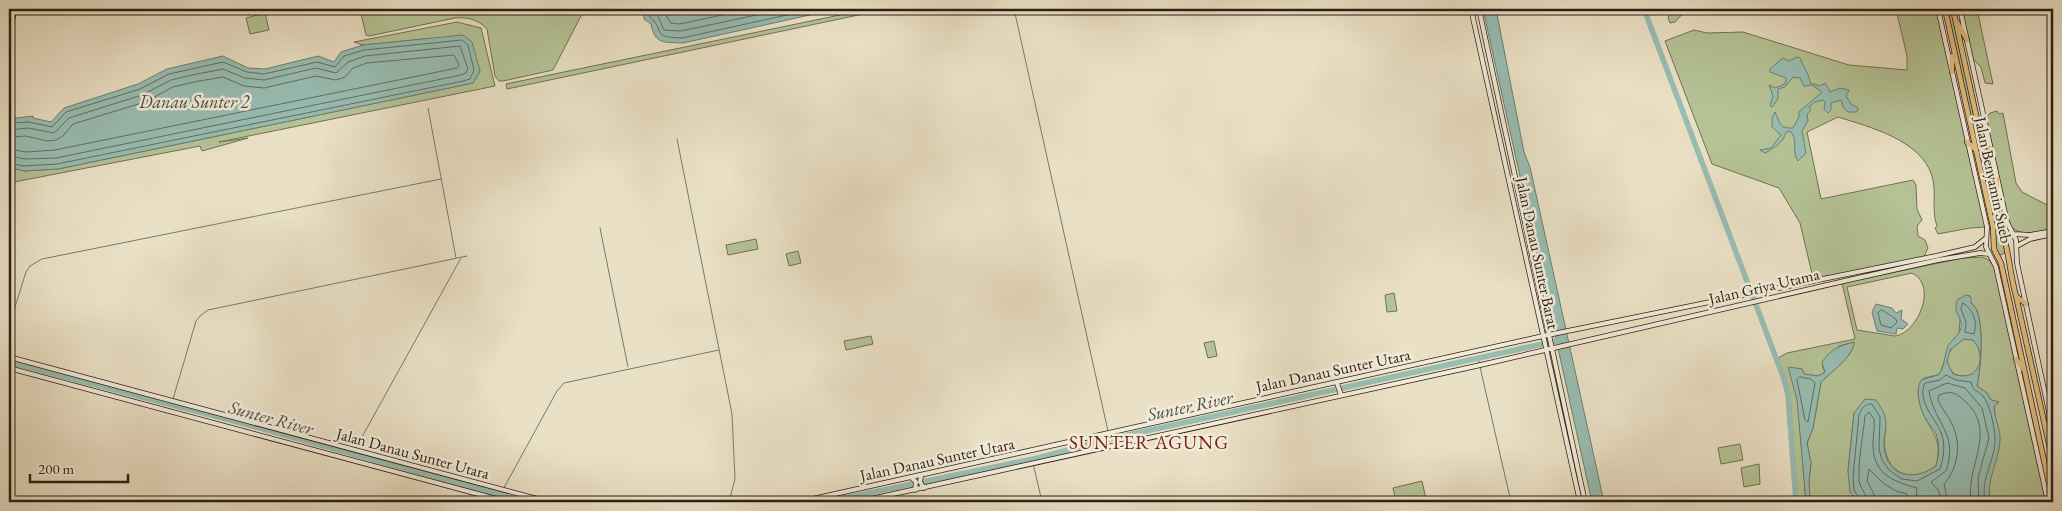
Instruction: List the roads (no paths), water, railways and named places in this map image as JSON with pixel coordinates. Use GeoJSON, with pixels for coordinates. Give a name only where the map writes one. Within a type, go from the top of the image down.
{"type":"FeatureCollection","features":[{"type":"Feature","properties":{"kind":"main road"},"geometry":{"type":"LineString","coordinates":[[9,19],[13,9]]}},
{"type":"Feature","properties":{"kind":"main road"},"geometry":{"type":"LineString","coordinates":[[9,32],[13,9]]}},
{"type":"Feature","properties":{"kind":"main road","name":"Jalan Danau Sunter Barat"},"geometry":{"type":"LineString","coordinates":[[1471,9],[1580,502]]}},
{"type":"Feature","properties":{"kind":"main road","name":"Jalan Danau Sunter Barat"},"geometry":{"type":"LineString","coordinates":[[1479,9],[1554,346],[1585,502]]}},
{"type":"Feature","properties":{"kind":"main road"},"geometry":{"type":"LineString","coordinates":[[1938,9],[1987,227],[1988,254],[1995,264],[2048,502]]}},
{"type":"Feature","properties":{"kind":"main road","name":"Jalan Benyamin Sueb"},"geometry":{"type":"LineString","coordinates":[[1945,9],[1994,234],[1994,249],[1998,256],[2006,287],[2053,502]]}},
{"type":"Feature","properties":{"kind":"main road","name":"Jalan Benyamin Sueb"},"geometry":{"type":"LineString","coordinates":[[1953,9],[1998,219],[2006,240],[2009,272],[2053,462]]}},
{"type":"Feature","properties":{"kind":"main road"},"geometry":{"type":"LineString","coordinates":[[1960,9],[2006,222],[2014,234],[2017,263],[2053,431]]}},
{"type":"Feature","properties":{"kind":"main road"},"geometry":{"type":"LineString","coordinates":[[1956,21],[1967,40]]}},
{"type":"Feature","properties":{"kind":"main road"},"geometry":{"type":"LineString","coordinates":[[1951,36],[1954,63],[1952,72]]}},
{"type":"Feature","properties":{"kind":"main road"},"geometry":{"type":"LineString","coordinates":[[1981,141],[1990,148]]}},
{"type":"Feature","properties":{"kind":"main road"},"geometry":{"type":"LineString","coordinates":[[1967,142],[1975,149]]}},
{"type":"Feature","properties":{"kind":"main road"},"geometry":{"type":"LineString","coordinates":[[1997,179],[1995,187],[2000,213],[1998,219]]}},
{"type":"Feature","properties":{"kind":"main road"},"geometry":{"type":"LineString","coordinates":[[2014,234],[2030,235],[2053,231]]}},
{"type":"Feature","properties":{"kind":"main road"},"geometry":{"type":"LineString","coordinates":[[1994,234],[1998,236],[2003,232]]}},
{"type":"Feature","properties":{"kind":"main road"},"geometry":{"type":"LineString","coordinates":[[2016,246],[2030,239],[2053,234]]}},
{"type":"Feature","properties":{"kind":"main road","name":"Jalan Griya Utama"},"geometry":{"type":"LineString","coordinates":[[1551,336],[1968,249],[1977,246],[1986,238]]}},
{"type":"Feature","properties":{"kind":"main road","name":"Jalan Griya Utama"},"geometry":{"type":"LineString","coordinates":[[1546,348],[1938,260],[1980,253],[1988,254]]}},
{"type":"Feature","properties":{"kind":"main road"},"geometry":{"type":"LineString","coordinates":[[1998,256],[2001,253],[2007,254]]}},
{"type":"Feature","properties":{"kind":"main road"},"geometry":{"type":"LineString","coordinates":[[2002,296],[2005,294],[2006,287]]}},
{"type":"Feature","properties":{"kind":"main road"},"geometry":{"type":"LineString","coordinates":[[2016,296],[2026,304]]}},
{"type":"Feature","properties":{"kind":"main road","name":"Jalan Danau Sunter Utara"},"geometry":{"type":"LineString","coordinates":[[857,502],[1107,433],[1551,336]]}},
{"type":"Feature","properties":{"kind":"main road","name":"Jalan Danau Sunter Utara"},"geometry":{"type":"LineString","coordinates":[[919,484],[1034,463],[1340,394],[1476,366],[1546,348]]}},
{"type":"Feature","properties":{"kind":"main road","name":"Jalan Danau Sunter Utara"},"geometry":{"type":"LineString","coordinates":[[9,357],[549,502]]}},
{"type":"Feature","properties":{"kind":"main road"},"geometry":{"type":"LineString","coordinates":[[2016,359],[2025,372]]}},
{"type":"Feature","properties":{"kind":"main road","name":"Jalan Danau Sunter Utara"},"geometry":{"type":"LineString","coordinates":[[9,368],[508,502]]}},
{"type":"Feature","properties":{"kind":"main road"},"geometry":{"type":"LineString","coordinates":[[1338,384],[1340,394]]}},
{"type":"Feature","properties":{"kind":"main road"},"geometry":{"type":"LineString","coordinates":[[2048,436],[2050,413]]}},
{"type":"Feature","properties":{"kind":"main road"},"geometry":{"type":"LineString","coordinates":[[1564,429],[1570,427]]}},
{"type":"Feature","properties":{"kind":"main road"},"geometry":{"type":"LineString","coordinates":[[2046,471],[2053,471]]}},
{"type":"Feature","properties":{"kind":"main road"},"geometry":{"type":"LineString","coordinates":[[912,478],[919,484]]}},
{"type":"Feature","properties":{"kind":"main road","name":"Jalan Danau Sunter Utara"},"geometry":{"type":"LineString","coordinates":[[799,502],[912,478],[919,484]]}},
{"type":"Feature","properties":{"kind":"water"},"geometry":{"type":"Polygon","coordinates":[[[643,9],[837,9],[683,43],[666,42],[658,39],[651,24],[644,19],[643,9]]]}},
{"type":"Feature","properties":{"kind":"water"},"geometry":{"type":"Polygon","coordinates":[[[1483,9],[1496,9],[1524,152],[1530,167],[1604,502],[1592,502],[1483,9]]]}},
{"type":"Feature","properties":{"kind":"water","name":"Danau Sunter 2"},"geometry":{"type":"Polygon","coordinates":[[[463,35],[472,42],[480,71],[473,83],[58,169],[24,171],[9,167],[9,119],[33,116],[33,118],[51,122],[64,108],[138,84],[167,69],[223,56],[248,68],[265,69],[318,56],[334,62],[341,52],[363,45],[463,35]]]}},
{"type":"Feature","properties":{"kind":"water"},"geometry":{"type":"Polygon","coordinates":[[[1797,57],[1800,58],[1810,83],[1820,86],[1825,83],[1830,92],[1840,88],[1849,90],[1846,96],[1851,104],[1858,108],[1857,112],[1848,112],[1843,107],[1841,100],[1831,103],[1831,110],[1828,113],[1824,109],[1825,102],[1823,100],[1815,102],[1809,107],[1811,110],[1807,114],[1808,121],[1802,131],[1806,153],[1798,161],[1795,154],[1793,134],[1790,131],[1786,132],[1781,142],[1765,153],[1760,150],[1771,148],[1781,135],[1772,127],[1772,118],[1775,112],[1782,126],[1793,128],[1799,117],[1799,112],[1822,92],[1812,85],[1804,86],[1800,78],[1793,77],[1785,87],[1778,89],[1778,99],[1772,107],[1770,106],[1773,96],[1769,85],[1775,88],[1785,84],[1786,78],[1770,72],[1770,69],[1783,58],[1789,61],[1797,57]]]}},
{"type":"Feature","properties":{"kind":"water"},"geometry":{"type":"Polygon","coordinates":[[[1966,295],[1971,297],[1971,303],[1976,308],[1981,329],[1981,355],[1977,386],[1987,393],[1991,400],[1999,402],[1994,406],[2000,441],[1991,479],[1990,502],[1859,502],[1850,492],[1848,471],[1854,413],[1865,399],[1876,400],[1884,413],[1886,425],[1884,448],[1891,466],[1897,471],[1911,475],[1920,474],[1936,466],[1939,450],[1938,442],[1935,432],[1922,412],[1918,390],[1921,380],[1938,375],[1948,346],[1960,330],[1961,323],[1956,311],[1957,300],[1966,295]],[[1964,339],[1950,350],[1947,362],[1953,374],[1970,375],[1979,366],[1980,352],[1973,340],[1964,339]]]}},
{"type":"Feature","properties":{"kind":"water"},"geometry":{"type":"Polygon","coordinates":[[[1876,304],[1892,308],[1896,313],[1902,310],[1901,319],[1908,324],[1903,329],[1897,328],[1896,334],[1877,331],[1872,312],[1876,304]]]}},
{"type":"Feature","properties":{"kind":"water"},"geometry":{"type":"Polygon","coordinates":[[[1854,342],[1846,358],[1821,382],[1813,428],[1807,443],[1811,463],[1809,480],[1810,502],[1806,502],[1797,400],[1788,367],[1802,369],[1804,374],[1818,376],[1825,372],[1822,362],[1832,351],[1854,342]]]}},
{"type":"Feature","properties":{"kind":"waterway"},"geometry":{"type":"LineString","coordinates":[[1014,9],[1108,431]]}},
{"type":"Feature","properties":{"kind":"waterway"},"geometry":{"type":"LineString","coordinates":[[1644,9],[1784,379],[1788,395],[1796,502]]}},
{"type":"Feature","properties":{"kind":"waterway"},"geometry":{"type":"LineString","coordinates":[[428,108],[456,258]]}},
{"type":"Feature","properties":{"kind":"waterway"},"geometry":{"type":"LineString","coordinates":[[677,139],[732,414],[735,479],[729,502]]}},
{"type":"Feature","properties":{"kind":"waterway"},"geometry":{"type":"LineString","coordinates":[[9,326],[26,272],[30,266],[42,259],[441,179]]}},
{"type":"Feature","properties":{"kind":"waterway"},"geometry":{"type":"LineString","coordinates":[[600,228],[628,367]]}},
{"type":"Feature","properties":{"kind":"waterway"},"geometry":{"type":"LineString","coordinates":[[173,399],[196,321],[208,310],[467,256]]}},
{"type":"Feature","properties":{"kind":"waterway"},"geometry":{"type":"LineString","coordinates":[[352,455],[461,258]]}},
{"type":"Feature","properties":{"kind":"waterway","name":"Sunter River"},"geometry":{"type":"LineString","coordinates":[[826,502],[1038,458],[1110,439],[1561,340]]}},
{"type":"Feature","properties":{"kind":"waterway"},"geometry":{"type":"LineString","coordinates":[[500,495],[557,391],[564,383],[719,350]]}},
{"type":"Feature","properties":{"kind":"waterway","name":"Sunter River"},"geometry":{"type":"LineString","coordinates":[[1478,358],[1479,363]]}},
{"type":"Feature","properties":{"kind":"waterway","name":"Sunter River"},"geometry":{"type":"LineString","coordinates":[[9,362],[238,422],[525,502]]}},
{"type":"Feature","properties":{"kind":"waterway"},"geometry":{"type":"LineString","coordinates":[[1480,367],[1511,502]]}},
{"type":"Feature","properties":{"kind":"waterway"},"geometry":{"type":"LineString","coordinates":[[1032,459],[1042,502]]}},
{"type":"Feature","properties":{"kind":"waterway"},"geometry":{"type":"LineString","coordinates":[[898,498],[899,502]]}},
{"type":"Feature","properties":{"kind":"district","name":"SUNTER AGUNG"},"geometry":{"type":"Point","coordinates":[1149,442]}}]}
